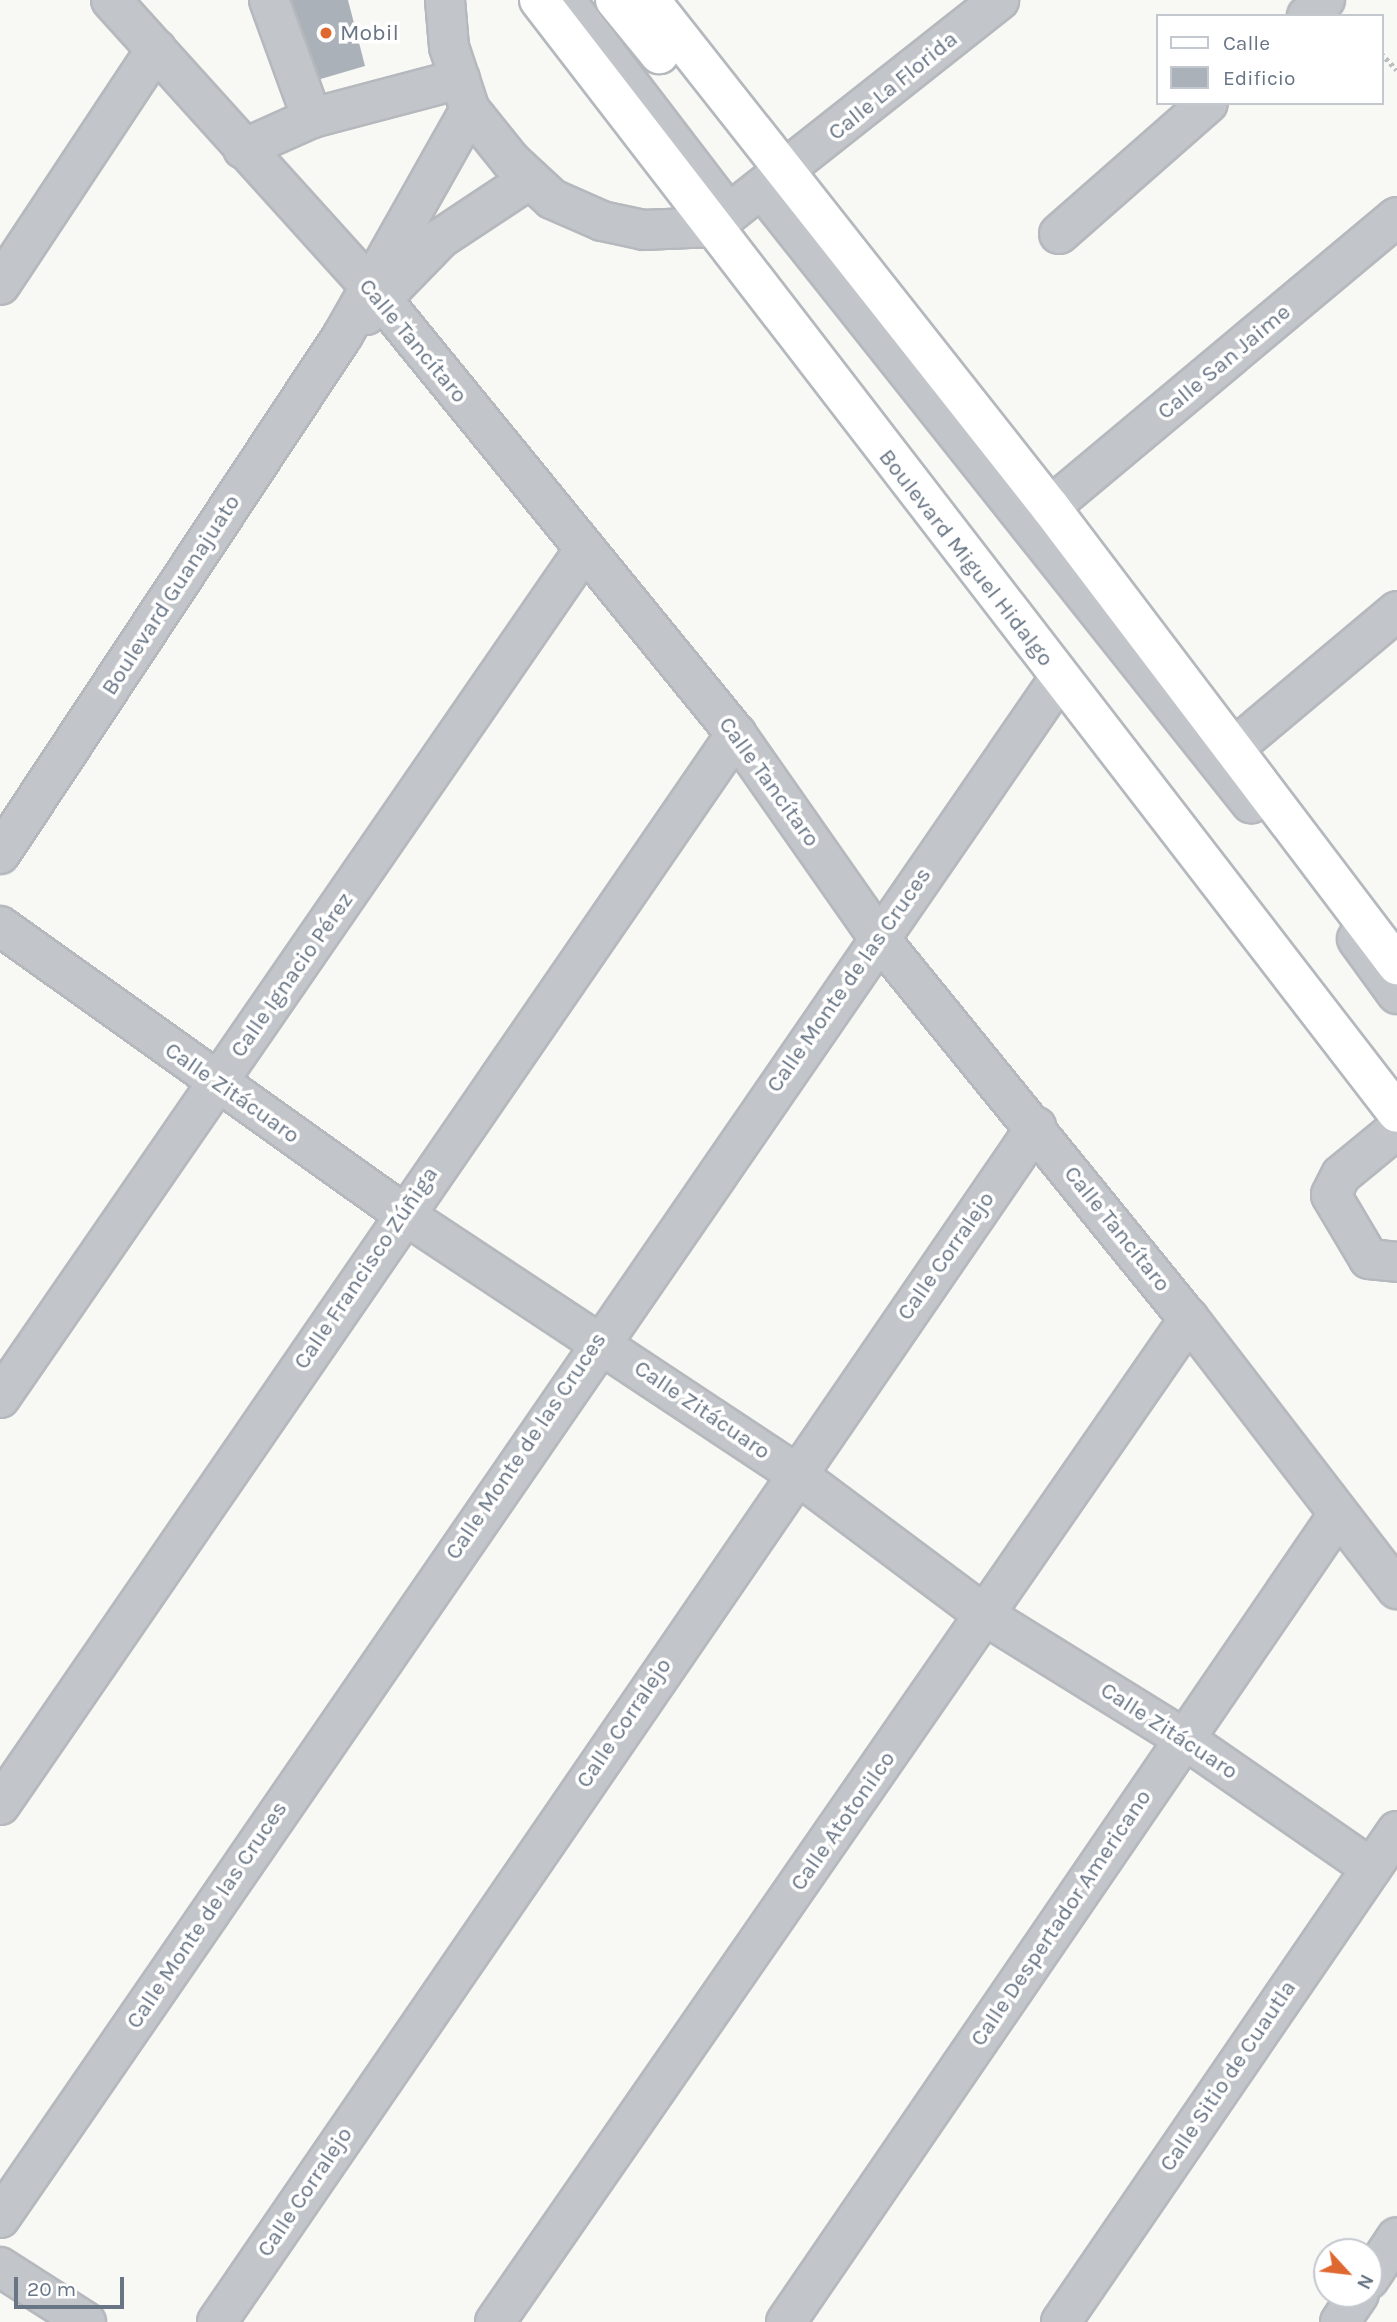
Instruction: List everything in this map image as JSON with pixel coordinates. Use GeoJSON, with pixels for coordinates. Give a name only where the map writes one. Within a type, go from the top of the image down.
{"type":"FeatureCollection","features":[{"type":"Feature","properties":{"kind":"main road","name":"Boulevard Miguel Hidalgo"},"geometry":{"type":"LineString","coordinates":[[540,0],[720,221],[1059,679],[1397,1113]]}},
{"type":"Feature","properties":{"kind":"main road"},"geometry":{"type":"LineString","coordinates":[[615,0],[690,89],[745,127]]}},
{"type":"Feature","properties":{"kind":"main road"},"geometry":{"type":"LineString","coordinates":[[650,0],[745,127],[775,181],[1050,507],[1397,965]]}},
{"type":"Feature","properties":{"kind":"street","name":"Calle Tancítaro"},"geometry":{"type":"LineString","coordinates":[[111,0],[376,293],[583,552],[736,734],[879,938],[1036,1127],[1189,1319],[1397,1589]]}},
{"type":"Feature","properties":{"kind":"street"},"geometry":{"type":"LineString","coordinates":[[269,0],[312,118]]}},
{"type":"Feature","properties":{"kind":"street"},"geometry":{"type":"LineString","coordinates":[[444,0],[465,94],[530,179],[552,199],[602,221],[643,230],[720,221],[775,181],[1027,516],[1397,994]]}},
{"type":"Feature","properties":{"kind":"street"},"geometry":{"type":"LineString","coordinates":[[565,0],[720,221],[1397,1092]]}},
{"type":"Feature","properties":{"kind":"street"},"geometry":{"type":"LineString","coordinates":[[629,0],[745,127]]}},
{"type":"Feature","properties":{"kind":"street","name":"Calle La Florida"},"geometry":{"type":"LineString","coordinates":[[775,181],[999,0]]}},
{"type":"Feature","properties":{"kind":"street"},"geometry":{"type":"LineString","coordinates":[[1309,14],[1325,0]]}},
{"type":"Feature","properties":{"kind":"street"},"geometry":{"type":"LineString","coordinates":[[0,285],[156,49]]}},
{"type":"Feature","properties":{"kind":"street"},"geometry":{"type":"LineString","coordinates":[[243,149],[312,118],[465,94]]}},
{"type":"Feature","properties":{"kind":"street","name":"Boulevard Guanajuato"},"geometry":{"type":"LineString","coordinates":[[376,293],[465,94]]}},
{"type":"Feature","properties":{"kind":"street"},"geometry":{"type":"LineString","coordinates":[[1059,234],[1206,105]]}},
{"type":"Feature","properties":{"kind":"street","name":"Boulevard Guanajuato"},"geometry":{"type":"LineString","coordinates":[[0,854],[343,335],[376,293],[441,238],[530,179]]}},
{"type":"Feature","properties":{"kind":"street","name":"Calle San Jaime"},"geometry":{"type":"LineString","coordinates":[[1050,507],[1397,217]]}},
{"type":"Feature","properties":{"kind":"street","name":"Calle Ignacio Pérez"},"geometry":{"type":"LineString","coordinates":[[0,1398],[583,552]]}},
{"type":"Feature","properties":{"kind":"street"},"geometry":{"type":"LineString","coordinates":[[1234,748],[1397,611]]}},
{"type":"Feature","properties":{"kind":"street","name":"Calle Monte de las Cruces"},"geometry":{"type":"LineString","coordinates":[[0,2218],[598,1340],[1059,679]]}},
{"type":"Feature","properties":{"kind":"street","name":"Calle Francisco Zúñiga"},"geometry":{"type":"LineString","coordinates":[[0,1805],[402,1213],[736,734]]}},
{"type":"Feature","properties":{"kind":"street","name":"Calle Zitácuaro"},"geometry":{"type":"LineString","coordinates":[[0,926],[402,1213],[598,1340],[795,1473],[986,1616],[1183,1738],[1371,1868]]}},
{"type":"Feature","properties":{"kind":"street","name":"Calle Corralejo"},"geometry":{"type":"LineString","coordinates":[[217,2322],[795,1473],[1036,1127]]}},
{"type":"Feature","properties":{"kind":"street"},"geometry":{"type":"LineString","coordinates":[[1397,1129],[1341,1175],[1331,1195],[1369,1259],[1397,1262]]}},
{"type":"Feature","properties":{"kind":"street","name":"Calle Atotonilco"},"geometry":{"type":"LineString","coordinates":[[495,2322],[1189,1319]]}},
{"type":"Feature","properties":{"kind":"street","name":"Calle Despertador Americano"},"geometry":{"type":"LineString","coordinates":[[786,2322],[1338,1515]]}},
{"type":"Feature","properties":{"kind":"street","name":"Calle Sitio de Cuautla"},"geometry":{"type":"LineString","coordinates":[[1061,2322],[1397,1832]]}},
{"type":"Feature","properties":{"kind":"street"},"geometry":{"type":"LineString","coordinates":[[1383,2258],[1397,2238]]}},
{"type":"Feature","properties":{"kind":"street"},"geometry":{"type":"LineString","coordinates":[[0,2267],[86,2322]]}},
{"type":"Feature","properties":{"kind":"path"},"geometry":{"type":"LineString","coordinates":[[1383,55],[1397,71]]}},
{"type":"Feature","properties":{"kind":"building","name":"Mobil"},"geometry":{"type":"Polygon","coordinates":[[[287,0],[348,0],[365,66],[307,83],[287,0]]]}},
{"type":"Feature","properties":{"kind":"place","name":"Mobil"},"geometry":{"type":"Point","coordinates":[326,33]}}]}
